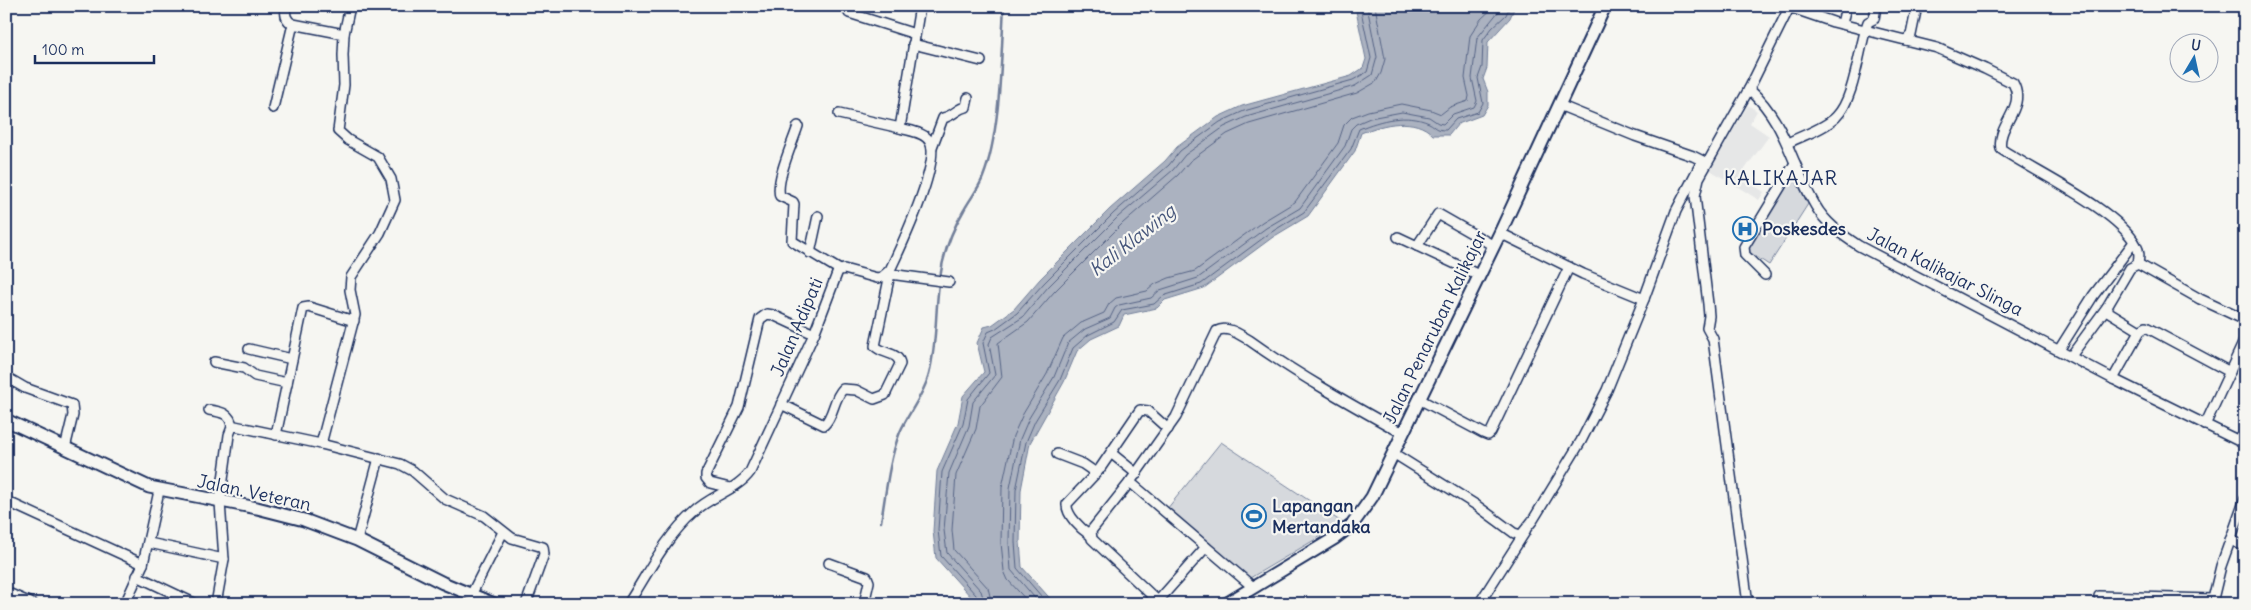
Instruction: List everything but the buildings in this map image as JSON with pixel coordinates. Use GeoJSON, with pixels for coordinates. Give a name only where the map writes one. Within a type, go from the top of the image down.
{"type":"FeatureCollection","features":[{"type":"Feature","properties":{"kind":"street"},"geometry":{"type":"LineString","coordinates":[[286,6],[285,15],[292,24],[344,34]]}},
{"type":"Feature","properties":{"kind":"street"},"geometry":{"type":"LineString","coordinates":[[321,444],[354,321],[355,309],[350,290],[351,277],[380,233],[395,200],[391,179],[378,157],[348,140],[338,131],[344,85],[342,55],[344,34],[350,6]]}},
{"type":"Feature","properties":{"kind":"street"},"geometry":{"type":"LineString","coordinates":[[847,6],[849,13],[915,34]]}},
{"type":"Feature","properties":{"kind":"street"},"geometry":{"type":"LineString","coordinates":[[900,128],[912,44],[920,6]]}},
{"type":"Feature","properties":{"kind":"street","name":"Jalan Penaruban Kalikajar"},"geometry":{"type":"LineString","coordinates":[[1226,604],[1352,525],[1372,497],[1494,246],[1605,6]]}},
{"type":"Feature","properties":{"kind":"street"},"geometry":{"type":"LineString","coordinates":[[1842,24],[1846,6]]}},
{"type":"Feature","properties":{"kind":"street"},"geometry":{"type":"LineString","coordinates":[[1788,143],[1830,121],[1836,117],[1842,108],[1856,73],[1865,30],[1868,22],[1874,19],[1876,6]]}},
{"type":"Feature","properties":{"kind":"street"},"geometry":{"type":"LineString","coordinates":[[1906,40],[1911,35],[1917,6]]}},
{"type":"Feature","properties":{"kind":"street"},"geometry":{"type":"LineString","coordinates":[[1479,604],[1581,441],[1607,390],[1644,299],[1676,211],[1748,89],[1789,7],[1842,24],[1937,48],[2013,83],[2018,97],[2002,134],[2001,149],[2063,185],[2127,232],[2139,254],[2138,264]]}},
{"type":"Feature","properties":{"kind":"street"},"geometry":{"type":"LineString","coordinates":[[273,108],[292,24]]}},
{"type":"Feature","properties":{"kind":"street"},"geometry":{"type":"LineString","coordinates":[[912,44],[981,61]]}},
{"type":"Feature","properties":{"kind":"street","name":"Jalan Kalikajar Slinga"},"geometry":{"type":"LineString","coordinates":[[1748,89],[1769,112],[1788,143],[1795,163],[1815,205],[1830,224],[1844,237],[1867,251],[2113,379],[2245,444]]}},
{"type":"Feature","properties":{"kind":"street"},"geometry":{"type":"LineString","coordinates":[[781,404],[824,425],[827,422],[836,397],[843,389],[856,390],[874,399],[885,396],[900,364],[900,359],[896,356],[875,346],[890,272],[918,206],[932,147],[943,118],[951,117],[961,108],[966,107],[968,98]]}},
{"type":"Feature","properties":{"kind":"street"},"geometry":{"type":"LineString","coordinates":[[1559,105],[1705,162]]}},
{"type":"Feature","properties":{"kind":"street"},"geometry":{"type":"LineString","coordinates":[[839,114],[900,128],[926,137],[932,147]]}},
{"type":"Feature","properties":{"kind":"street"},"geometry":{"type":"LineString","coordinates":[[798,126],[785,163],[779,194],[794,204],[792,240],[840,270]]}},
{"type":"Feature","properties":{"kind":"street"},"geometry":{"type":"LineString","coordinates":[[1705,162],[1695,196],[1708,304],[1707,328],[1713,339],[1748,604]]}},
{"type":"Feature","properties":{"kind":"street"},"geometry":{"type":"LineString","coordinates":[[1765,275],[1745,255],[1744,247],[1795,163]]}},
{"type":"Feature","properties":{"kind":"street"},"geometry":{"type":"LineString","coordinates":[[1417,246],[1438,214],[1494,246]]}},
{"type":"Feature","properties":{"kind":"street"},"geometry":{"type":"LineString","coordinates":[[810,253],[818,216]]}},
{"type":"Feature","properties":{"kind":"street"},"geometry":{"type":"LineString","coordinates":[[1500,233],[1569,267],[1644,299]]}},
{"type":"Feature","properties":{"kind":"street"},"geometry":{"type":"LineString","coordinates":[[1398,237],[1479,275]]}},
{"type":"Feature","properties":{"kind":"street"},"geometry":{"type":"LineString","coordinates":[[2060,350],[2093,296],[2134,242]]}},
{"type":"Feature","properties":{"kind":"street"},"geometry":{"type":"LineString","coordinates":[[2072,356],[2107,307],[2130,268],[2138,264]]}},
{"type":"Feature","properties":{"kind":"street"},"geometry":{"type":"LineString","coordinates":[[2138,264],[2200,299],[2245,320]]}},
{"type":"Feature","properties":{"kind":"street"},"geometry":{"type":"LineString","coordinates":[[1419,399],[1488,435],[1569,267]]}},
{"type":"Feature","properties":{"kind":"street","name":"Jalan Adipati"},"geometry":{"type":"LineString","coordinates":[[628,604],[682,523],[700,506],[743,480],[750,472],[814,334],[840,270],[877,278],[890,272]]}},
{"type":"Feature","properties":{"kind":"street"},"geometry":{"type":"LineString","coordinates":[[890,272],[949,282]]}},
{"type":"Feature","properties":{"kind":"street"},"geometry":{"type":"LineString","coordinates":[[276,435],[304,307],[309,306],[354,321]]}},
{"type":"Feature","properties":{"kind":"street"},"geometry":{"type":"LineString","coordinates":[[2107,307],[2109,312],[2140,331]]}},
{"type":"Feature","properties":{"kind":"street"},"geometry":{"type":"LineString","coordinates":[[730,488],[710,483],[706,478],[706,474],[739,408],[760,319],[768,314],[773,315],[814,334]]}},
{"type":"Feature","properties":{"kind":"street"},"geometry":{"type":"LineString","coordinates":[[2113,379],[2140,331],[2146,327],[2230,372]]}},
{"type":"Feature","properties":{"kind":"street"},"geometry":{"type":"LineString","coordinates":[[1090,535],[1092,528],[1137,474],[1182,407],[1215,335],[1221,329],[1241,335],[1289,369],[1402,433]]}},
{"type":"Feature","properties":{"kind":"street"},"geometry":{"type":"LineString","coordinates":[[2205,425],[2245,339]]}},
{"type":"Feature","properties":{"kind":"street"},"geometry":{"type":"LineString","coordinates":[[249,349],[292,359]]}},
{"type":"Feature","properties":{"kind":"street"},"geometry":{"type":"LineString","coordinates":[[214,362],[244,368],[256,376],[287,383]]}},
{"type":"Feature","properties":{"kind":"street"},"geometry":{"type":"LineString","coordinates":[[6,378],[25,388],[72,405],[74,414],[65,448]]}},
{"type":"Feature","properties":{"kind":"street"},"geometry":{"type":"LineString","coordinates":[[209,410],[225,413],[229,417],[232,426],[229,435],[220,502],[224,559],[216,604]]}},
{"type":"Feature","properties":{"kind":"street"},"geometry":{"type":"LineString","coordinates":[[1168,429],[1148,411],[1140,410],[1096,473],[1066,507],[1081,528],[1160,602],[1206,547]]}},
{"type":"Feature","properties":{"kind":"street","name":"Jalan. Veteran"},"geometry":{"type":"LineString","coordinates":[[6,420],[143,485],[160,491],[293,516],[357,540],[471,595],[494,604]]}},
{"type":"Feature","properties":{"kind":"street"},"geometry":{"type":"LineString","coordinates":[[232,426],[240,426],[321,444],[407,467],[444,499],[484,516],[512,538],[544,549],[544,554],[526,604]]}},
{"type":"Feature","properties":{"kind":"street"},"geometry":{"type":"LineString","coordinates":[[1111,453],[1137,474]]}},
{"type":"Feature","properties":{"kind":"street"},"geometry":{"type":"LineString","coordinates":[[1393,453],[1476,505],[1514,533],[1518,535],[1525,532]]}},
{"type":"Feature","properties":{"kind":"street"},"geometry":{"type":"LineString","coordinates":[[1057,454],[1083,464],[1096,473]]}},
{"type":"Feature","properties":{"kind":"street"},"geometry":{"type":"LineString","coordinates":[[357,540],[379,458]]}},
{"type":"Feature","properties":{"kind":"street"},"geometry":{"type":"LineString","coordinates":[[1130,482],[1253,587]]}},
{"type":"Feature","properties":{"kind":"street"},"geometry":{"type":"LineString","coordinates":[[125,604],[143,564],[160,491]]}},
{"type":"Feature","properties":{"kind":"street"},"geometry":{"type":"LineString","coordinates":[[2099,596],[2212,602],[2230,540],[2245,499]]}},
{"type":"Feature","properties":{"kind":"street"},"geometry":{"type":"LineString","coordinates":[[6,501],[143,564]]}},
{"type":"Feature","properties":{"kind":"street"},"geometry":{"type":"LineString","coordinates":[[471,595],[502,532]]}},
{"type":"Feature","properties":{"kind":"street"},"geometry":{"type":"LineString","coordinates":[[2230,540],[2245,546]]}},
{"type":"Feature","properties":{"kind":"street"},"geometry":{"type":"LineString","coordinates":[[148,543],[224,559]]}},
{"type":"Feature","properties":{"kind":"street"},"geometry":{"type":"LineString","coordinates":[[829,563],[867,577],[869,582],[864,604]]}},
{"type":"Feature","properties":{"kind":"street"},"geometry":{"type":"LineString","coordinates":[[137,576],[196,604]]}},
{"type":"Feature","properties":{"kind":"street"},"geometry":{"type":"LineString","coordinates":[[6,592],[33,604]]}},
{"type":"Feature","properties":{"kind":"shaded area"},"geometry":{"type":"Polygon","coordinates":[[[1748,105],[1757,111],[1750,123],[1769,136],[1740,176],[1764,192],[1759,200],[1710,170],[1748,105]]]}},
{"type":"Feature","properties":{"kind":"shaded area"},"geometry":{"type":"Polygon","coordinates":[[[1793,175],[1808,204],[1769,265],[1746,250],[1793,175]]]}},
{"type":"Feature","properties":{"kind":"shaded area","name":"Lapangan Mertandaka"},"geometry":{"type":"Polygon","coordinates":[[[1221,442],[1343,523],[1250,578],[1167,509],[1221,442]]]}},
{"type":"Feature","properties":{"kind":"water","name":"Kali Klawing"},"geometry":{"type":"Polygon","coordinates":[[[1355,6],[1515,6],[1510,18],[1488,42],[1487,68],[1483,79],[1488,92],[1488,105],[1482,115],[1458,124],[1449,135],[1433,135],[1417,125],[1408,124],[1389,125],[1361,133],[1355,151],[1308,216],[1273,237],[1204,288],[1165,300],[1157,308],[1124,315],[1119,326],[1091,339],[1077,351],[1064,382],[1030,443],[1021,490],[1020,542],[1022,567],[1055,604],[974,604],[972,598],[936,558],[933,531],[937,471],[958,423],[963,396],[984,372],[977,343],[984,327],[992,325],[1014,309],[1040,279],[1110,209],[1165,161],[1177,147],[1218,117],[1242,106],[1351,76],[1363,68],[1366,59],[1355,6]]]}},
{"type":"Feature","properties":{"kind":"waterway"},"geometry":{"type":"LineString","coordinates":[[940,278],[943,260],[952,234],[981,181],[989,159],[997,116],[1004,6]]}},
{"type":"Feature","properties":{"kind":"waterway"},"geometry":{"type":"LineString","coordinates":[[881,522],[888,476],[896,443],[903,425],[927,382],[929,374],[933,352],[939,284]]}},
{"type":"Feature","properties":{"kind":"place","name":"Poskesdes"},"geometry":{"type":"Point","coordinates":[1745,229]}},
{"type":"Feature","properties":{"kind":"place","name":"Lapangan Mertandaka"},"geometry":{"type":"Point","coordinates":[1254,516]}},
{"type":"Feature","properties":{"kind":"district","name":"KALIKAJAR"},"geometry":{"type":"Point","coordinates":[1781,178]}}]}
